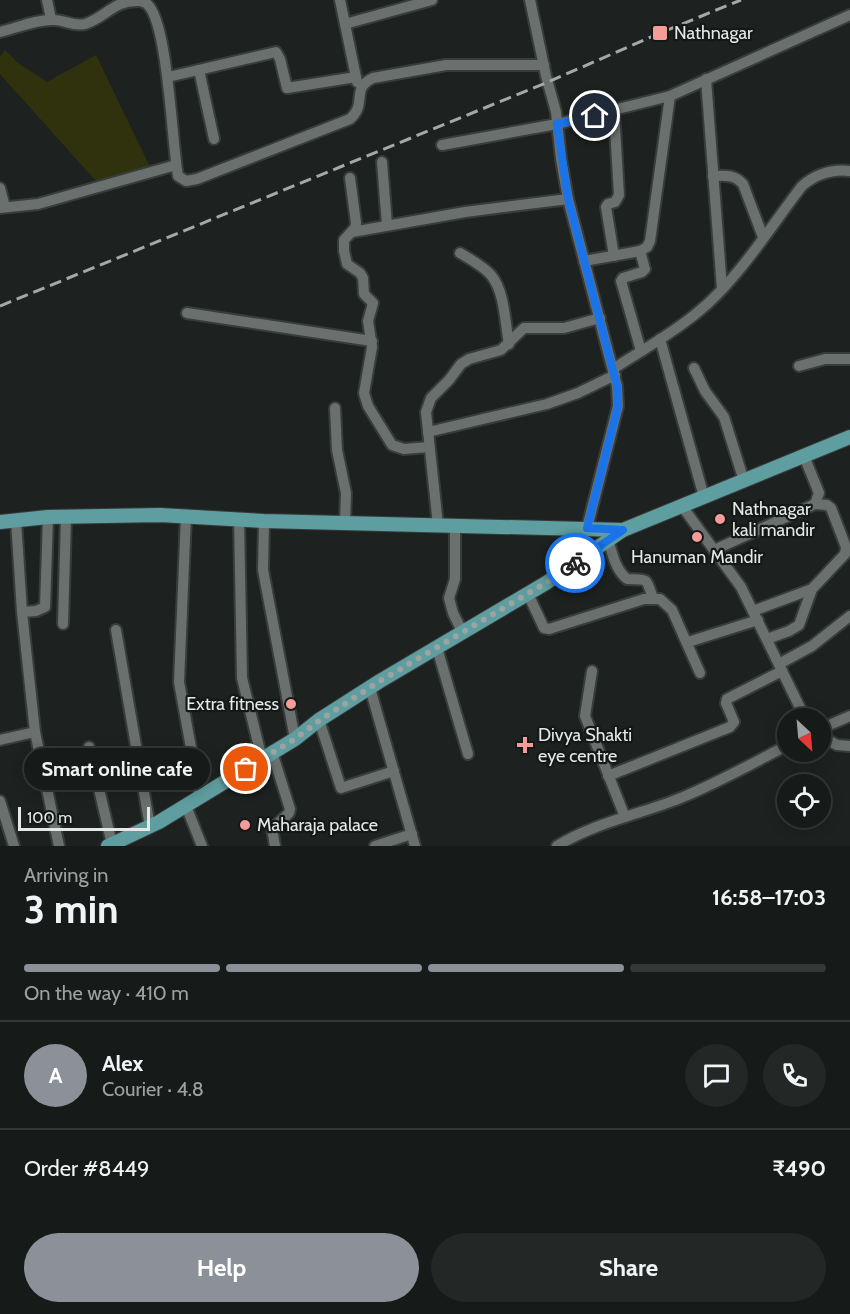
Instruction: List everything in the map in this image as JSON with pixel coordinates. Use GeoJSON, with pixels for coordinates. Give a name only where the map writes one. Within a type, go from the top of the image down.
{"type":"FeatureCollection","features":[{"type":"Feature","properties":{"kind":"main road"},"geometry":{"type":"LineString","coordinates":[[115,844],[186,806],[295,739],[370,688],[528,594],[623,530],[850,437]]}},
{"type":"Feature","properties":{"kind":"main road"},"geometry":{"type":"LineString","coordinates":[[0,522],[48,517],[160,515],[264,521],[623,530]]}},
{"type":"Feature","properties":{"kind":"street"},"geometry":{"type":"LineString","coordinates":[[47,0],[51,20]]}},
{"type":"Feature","properties":{"kind":"street"},"geometry":{"type":"LineString","coordinates":[[0,32],[51,20],[75,25],[85,24],[116,4],[125,1],[141,1],[148,4],[156,21],[168,77],[178,176],[186,181],[197,179],[350,119],[357,112],[360,105],[359,92],[340,0]]}},
{"type":"Feature","properties":{"kind":"street"},"geometry":{"type":"LineString","coordinates":[[345,24],[413,2],[432,0]]}},
{"type":"Feature","properties":{"kind":"street"},"geometry":{"type":"LineString","coordinates":[[530,0],[556,112],[568,199],[614,372],[618,406],[587,528]]}},
{"type":"Feature","properties":{"kind":"street"},"geometry":{"type":"LineString","coordinates":[[442,145],[557,124],[670,96],[850,15]]}},
{"type":"Feature","properties":{"kind":"street"},"geometry":{"type":"LineString","coordinates":[[168,77],[276,52],[280,58],[287,88],[356,77]]}},
{"type":"Feature","properties":{"kind":"street"},"geometry":{"type":"LineString","coordinates":[[359,92],[364,82],[373,78],[446,65],[544,65]]}},
{"type":"Feature","properties":{"kind":"street"},"geometry":{"type":"LineString","coordinates":[[198,70],[214,139]]}},
{"type":"Feature","properties":{"kind":"street"},"geometry":{"type":"LineString","coordinates":[[706,79],[722,289]]}},
{"type":"Feature","properties":{"kind":"street"},"geometry":{"type":"LineString","coordinates":[[584,261],[640,251],[647,247],[652,232],[670,96]]}},
{"type":"Feature","properties":{"kind":"street"},"geometry":{"type":"LineString","coordinates":[[614,111],[619,195],[615,202],[606,207],[614,256]]}},
{"type":"Feature","properties":{"kind":"street"},"geometry":{"type":"LineString","coordinates":[[382,162],[387,225]]}},
{"type":"Feature","properties":{"kind":"street"},"geometry":{"type":"LineString","coordinates":[[0,188],[2,208],[38,204],[176,165]]}},
{"type":"Feature","properties":{"kind":"street"},"geometry":{"type":"LineString","coordinates":[[428,432],[547,404],[578,393],[614,372],[699,312],[722,289],[802,186],[811,178],[822,173],[850,171]]}},
{"type":"Feature","properties":{"kind":"street"},"geometry":{"type":"LineString","coordinates":[[713,176],[732,176],[743,184],[763,237]]}},
{"type":"Feature","properties":{"kind":"street"},"geometry":{"type":"LineString","coordinates":[[350,178],[356,223],[352,232],[344,240],[344,252],[347,264],[363,278],[364,294],[372,300],[368,321],[372,341],[364,393],[368,406],[392,445],[404,449],[429,447]]}},
{"type":"Feature","properties":{"kind":"street"},"geometry":{"type":"LineString","coordinates":[[352,232],[465,212],[568,199]]}},
{"type":"Feature","properties":{"kind":"street"},"geometry":{"type":"LineString","coordinates":[[640,251],[645,269],[621,281],[641,351]]}},
{"type":"Feature","properties":{"kind":"street"},"geometry":{"type":"LineString","coordinates":[[460,253],[494,278],[500,295],[509,344]]}},
{"type":"Feature","properties":{"kind":"street"},"geometry":{"type":"LineString","coordinates":[[187,313],[372,341]]}},
{"type":"Feature","properties":{"kind":"street"},"geometry":{"type":"LineString","coordinates":[[438,525],[426,412],[431,398],[461,364],[469,359],[501,350],[524,328],[564,328],[600,318]]}},
{"type":"Feature","properties":{"kind":"street"},"geometry":{"type":"LineString","coordinates":[[660,339],[704,497]]}},
{"type":"Feature","properties":{"kind":"street"},"geometry":{"type":"LineString","coordinates":[[799,366],[825,359],[850,359]]}},
{"type":"Feature","properties":{"kind":"street"},"geometry":{"type":"LineString","coordinates":[[694,368],[705,391],[724,417],[744,481]]}},
{"type":"Feature","properties":{"kind":"street"},"geometry":{"type":"LineString","coordinates":[[335,408],[338,450],[345,486],[345,523]]}},
{"type":"Feature","properties":{"kind":"street"},"geometry":{"type":"LineString","coordinates":[[804,456],[819,493],[815,504]]}},
{"type":"Feature","properties":{"kind":"street"},"geometry":{"type":"LineString","coordinates":[[688,642],[755,616],[812,589],[848,553],[831,508],[827,505],[815,504],[714,550]]}},
{"type":"Feature","properties":{"kind":"street"},"geometry":{"type":"LineString","coordinates":[[682,506],[741,587],[800,708]]}},
{"type":"Feature","properties":{"kind":"street"},"geometry":{"type":"LineString","coordinates":[[186,516],[179,682],[200,797]]}},
{"type":"Feature","properties":{"kind":"street"},"geometry":{"type":"LineString","coordinates":[[22,612],[36,611],[45,607],[48,517]]}},
{"type":"Feature","properties":{"kind":"street"},"geometry":{"type":"LineString","coordinates":[[63,624],[66,517]]}},
{"type":"Feature","properties":{"kind":"street"},"geometry":{"type":"LineString","coordinates":[[239,519],[242,678],[267,756],[290,809],[290,813],[272,829],[275,846]]}},
{"type":"Feature","properties":{"kind":"street"},"geometry":{"type":"LineString","coordinates":[[16,520],[22,612],[35,732],[59,846]]}},
{"type":"Feature","properties":{"kind":"street"},"geometry":{"type":"LineString","coordinates":[[264,521],[263,570],[295,739]]}},
{"type":"Feature","properties":{"kind":"street"},"geometry":{"type":"LineString","coordinates":[[456,525],[455,579],[449,598],[453,613],[463,633]]}},
{"type":"Feature","properties":{"kind":"street"},"geometry":{"type":"LineString","coordinates":[[608,540],[616,567],[621,574],[627,579],[644,578],[653,598]]}},
{"type":"Feature","properties":{"kind":"street"},"geometry":{"type":"LineString","coordinates":[[767,639],[799,625],[812,589]]}},
{"type":"Feature","properties":{"kind":"street"},"geometry":{"type":"LineString","coordinates":[[528,594],[541,623],[549,629],[644,599],[660,599],[672,610],[700,673]]}},
{"type":"Feature","properties":{"kind":"street"},"geometry":{"type":"LineString","coordinates":[[608,776],[729,727],[734,722],[726,703],[728,699],[781,668],[850,616]]}},
{"type":"Feature","properties":{"kind":"street"},"geometry":{"type":"LineString","coordinates":[[116,630],[150,827]]}},
{"type":"Feature","properties":{"kind":"street"},"geometry":{"type":"LineString","coordinates":[[437,648],[468,754]]}},
{"type":"Feature","properties":{"kind":"street"},"geometry":{"type":"LineString","coordinates":[[592,670],[585,716],[625,817]]}},
{"type":"Feature","properties":{"kind":"street"},"geometry":{"type":"LineString","coordinates":[[370,688],[415,846]]}},
{"type":"Feature","properties":{"kind":"street"},"geometry":{"type":"LineString","coordinates":[[831,724],[850,716]]}},
{"type":"Feature","properties":{"kind":"street"},"geometry":{"type":"LineString","coordinates":[[320,720],[341,788],[394,771]]}},
{"type":"Feature","properties":{"kind":"street"},"geometry":{"type":"LineString","coordinates":[[0,740],[35,732]]}},
{"type":"Feature","properties":{"kind":"street"},"geometry":{"type":"LineString","coordinates":[[831,742],[837,745],[850,746]]}},
{"type":"Feature","properties":{"kind":"street"},"geometry":{"type":"LineString","coordinates":[[89,747],[115,844]]}},
{"type":"Feature","properties":{"kind":"street"},"geometry":{"type":"LineString","coordinates":[[557,846],[572,837],[684,797],[777,750]]}},
{"type":"Feature","properties":{"kind":"street"},"geometry":{"type":"LineString","coordinates":[[0,801],[14,846]]}},
{"type":"Feature","properties":{"kind":"street"},"geometry":{"type":"LineString","coordinates":[[186,806],[202,846]]}},
{"type":"Feature","properties":{"kind":"street"},"geometry":{"type":"LineString","coordinates":[[375,846],[412,834]]}},
{"type":"Feature","properties":{"kind":"green space"},"geometry":{"type":"Polygon","coordinates":[[[5,50],[18,63],[47,82],[96,55],[150,167],[110,183],[96,181],[0,74],[0,57],[5,50]]]}},
{"type":"Feature","properties":{"kind":"railway"},"geometry":{"type":"LineString","coordinates":[[0,306],[548,82],[741,0]]}},
{"type":"Feature","properties":{"kind":"way so far"},"geometry":{"type":"LineString","coordinates":[[246,769],[295,739],[380,681],[546,583],[575,563]]}},
{"type":"Feature","properties":{"kind":"place","name":"Nathnagar"},"geometry":{"type":"Point","coordinates":[660,33]}},
{"type":"Feature","properties":{"kind":"place","name":"Nathnagar kali mandir"},"geometry":{"type":"Point","coordinates":[720,519]}},
{"type":"Feature","properties":{"kind":"place","name":"Hanuman Mandir"},"geometry":{"type":"Point","coordinates":[697,537]}},
{"type":"Feature","properties":{"kind":"place","name":"Extra fitness"},"geometry":{"type":"Point","coordinates":[291,704]}},
{"type":"Feature","properties":{"kind":"place","name":"Divya Shakti eye centre"},"geometry":{"type":"Point","coordinates":[525,745]}},
{"type":"Feature","properties":{"kind":"place","name":"Smart online cafe"},"geometry":{"type":"Point","coordinates":[246,769]}},
{"type":"Feature","properties":{"kind":"place","name":"Maharaja palace"},"geometry":{"type":"Point","coordinates":[245,825]}},
{"type":"Feature","properties":{"kind":"route"},"geometry":{"type":"LineString","coordinates":[[575,563],[623,530],[587,528],[618,406],[617,386],[568,199],[557,124],[595,116]]}}]}
